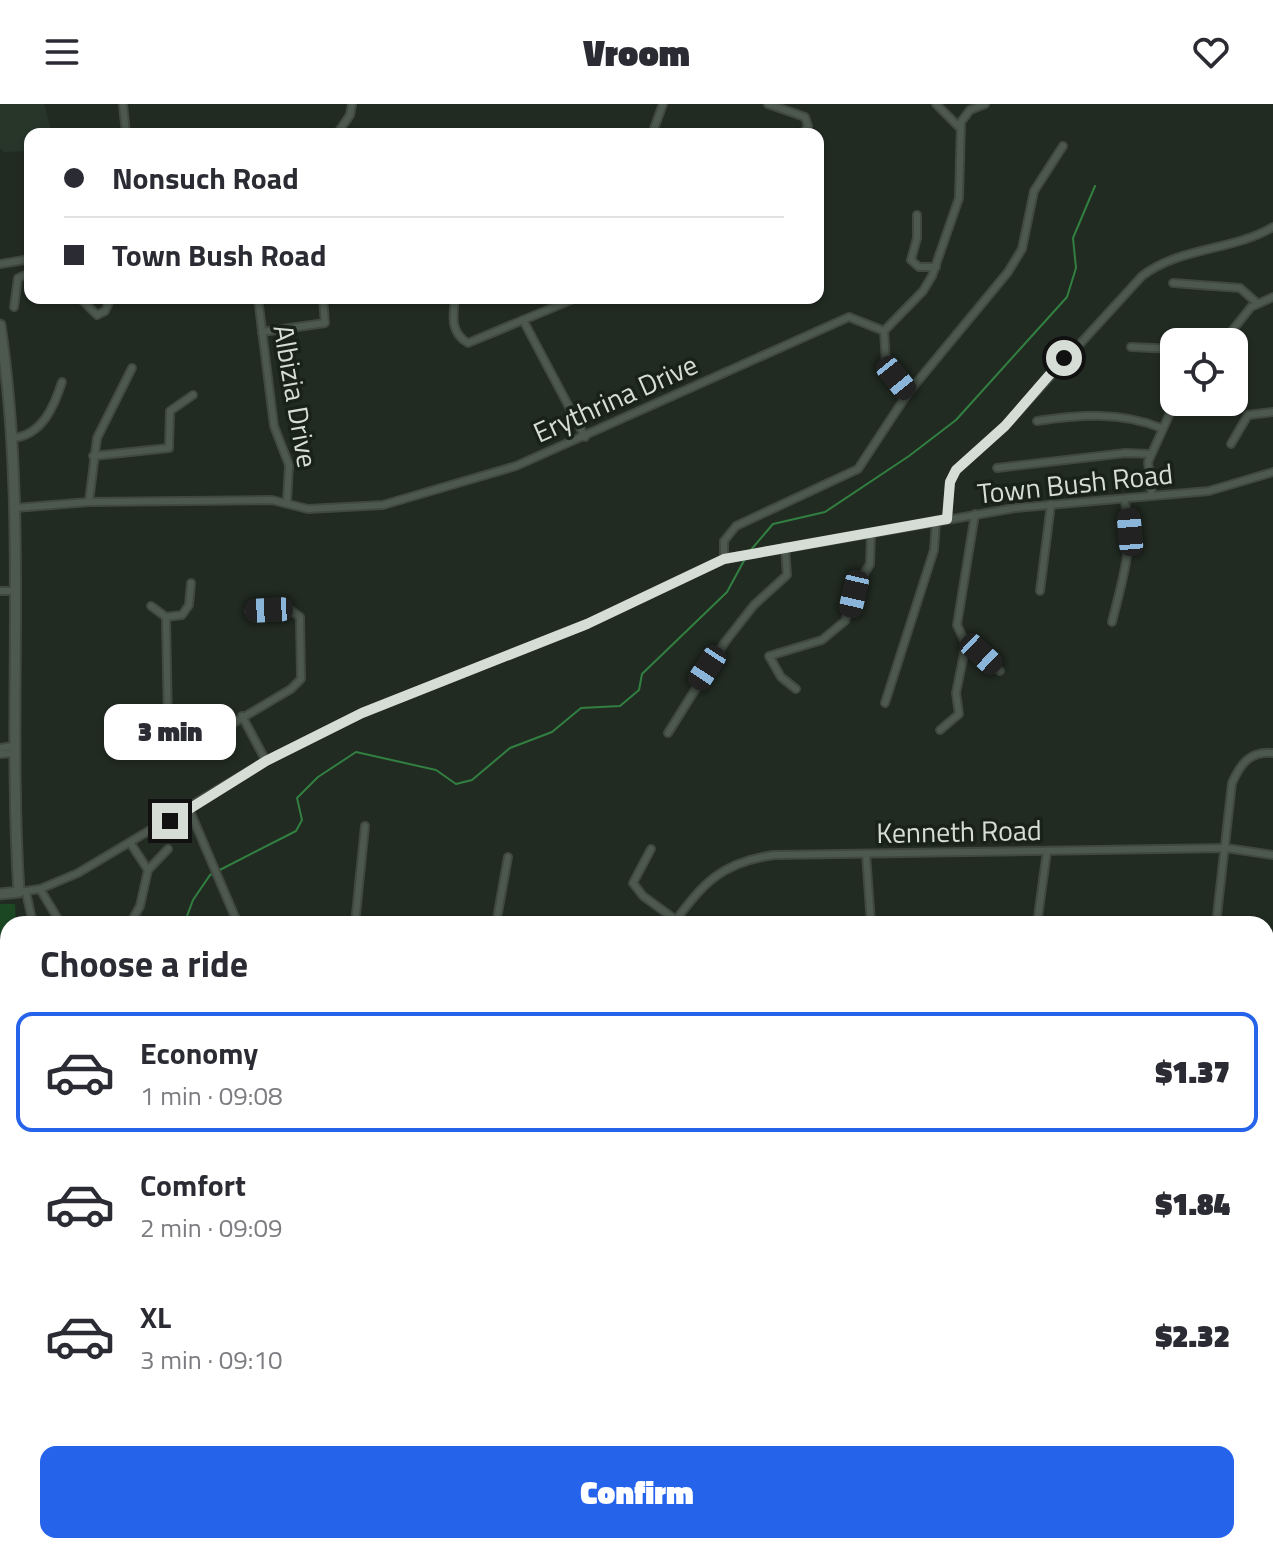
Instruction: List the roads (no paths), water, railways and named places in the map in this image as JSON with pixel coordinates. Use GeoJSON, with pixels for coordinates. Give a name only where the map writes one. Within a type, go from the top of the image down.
{"type":"FeatureCollection","features":[{"type":"Feature","properties":{"kind":"street"},"geometry":{"type":"LineString","coordinates":[[123,104],[125,128]]}},
{"type":"Feature","properties":{"kind":"street"},"geometry":{"type":"LineString","coordinates":[[341,128],[350,115],[352,104]]}},
{"type":"Feature","properties":{"kind":"street"},"geometry":{"type":"LineString","coordinates":[[654,128],[663,104]]}},
{"type":"Feature","properties":{"kind":"street"},"geometry":{"type":"LineString","coordinates":[[768,104],[805,117],[807,128]]}},
{"type":"Feature","properties":{"kind":"street"},"geometry":{"type":"LineString","coordinates":[[936,104],[960,128]]}},
{"type":"Feature","properties":{"kind":"street"},"geometry":{"type":"LineString","coordinates":[[908,393],[886,362],[884,331],[923,291],[936,267],[959,198],[960,128],[970,110],[985,104]]}},
{"type":"Feature","properties":{"kind":"street"},"geometry":{"type":"LineString","coordinates":[[724,559],[724,541],[736,526],[858,469],[908,393],[1008,272],[1022,249],[1034,191],[1063,146]]}},
{"type":"Feature","properties":{"kind":"street"},"geometry":{"type":"LineString","coordinates":[[917,215],[917,238],[911,261],[919,267],[936,267]]}},
{"type":"Feature","properties":{"kind":"street"},"geometry":{"type":"LineString","coordinates":[[947,519],[950,482],[956,470],[1005,426],[1142,276],[1164,262],[1244,240],[1273,227]]}},
{"type":"Feature","properties":{"kind":"street"},"geometry":{"type":"LineString","coordinates":[[0,264],[24,260]]}},
{"type":"Feature","properties":{"kind":"street"},"geometry":{"type":"LineString","coordinates":[[14,307],[18,278],[24,276]]}},
{"type":"Feature","properties":{"kind":"street"},"geometry":{"type":"LineString","coordinates":[[1173,283],[1240,288],[1257,303]]}},
{"type":"Feature","properties":{"kind":"street"},"geometry":{"type":"LineString","coordinates":[[1235,328],[1257,303],[1273,297]]}},
{"type":"Feature","properties":{"kind":"street"},"geometry":{"type":"LineString","coordinates":[[86,304],[97,315],[105,311],[108,304]]}},
{"type":"Feature","properties":{"kind":"street","name":"Albizia Drive"},"geometry":{"type":"LineString","coordinates":[[259,304],[275,432],[289,465],[287,501]]}},
{"type":"Feature","properties":{"kind":"street"},"geometry":{"type":"LineString","coordinates":[[262,332],[325,323],[323,304]]}},
{"type":"Feature","properties":{"kind":"street"},"geometry":{"type":"LineString","coordinates":[[455,304],[453,323],[457,334],[468,343],[562,304]]}},
{"type":"Feature","properties":{"kind":"street","name":"Erythrina Drive"},"geometry":{"type":"LineString","coordinates":[[26,508],[89,502],[287,501],[308,509],[383,505],[516,466],[842,318],[858,317],[884,331]]}},
{"type":"Feature","properties":{"kind":"street"},"geometry":{"type":"LineString","coordinates":[[523,320],[585,437]]}},
{"type":"Feature","properties":{"kind":"street"},"geometry":{"type":"LineString","coordinates":[[0,325],[13,438],[13,750],[22,892],[30,916]]}},
{"type":"Feature","properties":{"kind":"street"},"geometry":{"type":"LineString","coordinates":[[1131,347],[1160,348]]}},
{"type":"Feature","properties":{"kind":"street"},"geometry":{"type":"LineString","coordinates":[[89,502],[93,456],[102,426],[132,368]]}},
{"type":"Feature","properties":{"kind":"street"},"geometry":{"type":"LineString","coordinates":[[13,438],[29,435],[50,412],[62,382]]}},
{"type":"Feature","properties":{"kind":"street"},"geometry":{"type":"LineString","coordinates":[[93,456],[169,448],[170,411],[193,395]]}},
{"type":"Feature","properties":{"kind":"street"},"geometry":{"type":"LineString","coordinates":[[1231,444],[1248,415],[1273,412]]}},
{"type":"Feature","properties":{"kind":"street"},"geometry":{"type":"LineString","coordinates":[[1037,421],[1077,416],[1119,416],[1161,428]]}},
{"type":"Feature","properties":{"kind":"street"},"geometry":{"type":"LineString","coordinates":[[1152,495],[1150,454],[1167,416]]}},
{"type":"Feature","properties":{"kind":"street"},"geometry":{"type":"LineString","coordinates":[[997,468],[1126,453],[1150,454]]}},
{"type":"Feature","properties":{"kind":"street","name":"Town Bush Road"},"geometry":{"type":"LineString","coordinates":[[0,894],[40,889],[131,844],[266,761],[407,693],[587,624],[724,559],[975,514],[1051,504],[1209,491],[1273,472]]}},
{"type":"Feature","properties":{"kind":"street"},"geometry":{"type":"LineString","coordinates":[[1112,622],[1129,547],[1129,515],[1124,499]]}},
{"type":"Feature","properties":{"kind":"street"},"geometry":{"type":"LineString","coordinates":[[1040,591],[1051,504]]}},
{"type":"Feature","properties":{"kind":"street"},"geometry":{"type":"LineString","coordinates":[[15,513],[26,508]]}},
{"type":"Feature","properties":{"kind":"street"},"geometry":{"type":"LineString","coordinates":[[975,514],[957,625],[966,644],[1000,671]]}},
{"type":"Feature","properties":{"kind":"street"},"geometry":{"type":"LineString","coordinates":[[885,703],[934,550],[936,522]]}},
{"type":"Feature","properties":{"kind":"street"},"geometry":{"type":"LineString","coordinates":[[796,689],[781,677],[769,656],[822,640],[845,621],[857,585],[870,564],[871,533]]}},
{"type":"Feature","properties":{"kind":"street"},"geometry":{"type":"LineString","coordinates":[[668,733],[725,642],[754,605],[787,575],[785,547]]}},
{"type":"Feature","properties":{"kind":"street"},"geometry":{"type":"LineString","coordinates":[[166,617],[188,610],[191,583]]}},
{"type":"Feature","properties":{"kind":"street"},"geometry":{"type":"LineString","coordinates":[[0,591],[15,591]]}},
{"type":"Feature","properties":{"kind":"street"},"geometry":{"type":"LineString","coordinates":[[151,606],[166,617]]}},
{"type":"Feature","properties":{"kind":"street"},"geometry":{"type":"LineString","coordinates":[[166,617],[168,726],[173,739],[195,746],[291,689],[303,674],[300,617],[289,609],[249,611]]}},
{"type":"Feature","properties":{"kind":"street"},"geometry":{"type":"LineString","coordinates":[[940,730],[959,714],[955,697],[966,644]]}},
{"type":"Feature","properties":{"kind":"street"},"geometry":{"type":"LineString","coordinates":[[242,716],[266,761]]}},
{"type":"Feature","properties":{"kind":"street"},"geometry":{"type":"LineString","coordinates":[[0,748],[13,750]]}},
{"type":"Feature","properties":{"kind":"street"},"geometry":{"type":"LineString","coordinates":[[0,754],[13,750]]}},
{"type":"Feature","properties":{"kind":"street"},"geometry":{"type":"LineString","coordinates":[[1217,916],[1232,783],[1239,766],[1249,756],[1273,753]]}},
{"type":"Feature","properties":{"kind":"street"},"geometry":{"type":"LineString","coordinates":[[189,809],[235,916]]}},
{"type":"Feature","properties":{"kind":"street"},"geometry":{"type":"LineString","coordinates":[[356,916],[365,826]]}},
{"type":"Feature","properties":{"kind":"street"},"geometry":{"type":"LineString","coordinates":[[131,844],[148,870]]}},
{"type":"Feature","properties":{"kind":"street","name":"Kenneth Road"},"geometry":{"type":"LineString","coordinates":[[679,916],[718,872],[738,862],[774,855],[1226,848],[1273,855]]}},
{"type":"Feature","properties":{"kind":"street"},"geometry":{"type":"LineString","coordinates":[[134,916],[140,906],[148,870],[168,849]]}},
{"type":"Feature","properties":{"kind":"street"},"geometry":{"type":"LineString","coordinates":[[651,849],[633,883],[667,916]]}},
{"type":"Feature","properties":{"kind":"street"},"geometry":{"type":"LineString","coordinates":[[1038,916],[1047,851]]}},
{"type":"Feature","properties":{"kind":"street"},"geometry":{"type":"LineString","coordinates":[[866,854],[870,916]]}},
{"type":"Feature","properties":{"kind":"street"},"geometry":{"type":"LineString","coordinates":[[497,916],[508,857]]}},
{"type":"Feature","properties":{"kind":"street"},"geometry":{"type":"LineString","coordinates":[[40,889],[56,916]]}},
{"type":"Feature","properties":{"kind":"waterway"},"geometry":{"type":"LineString","coordinates":[[750,551],[773,524],[825,512],[909,456],[956,420],[1067,297],[1076,268],[1073,238],[1095,186]]}},
{"type":"Feature","properties":{"kind":"waterway"},"geometry":{"type":"LineString","coordinates":[[187,916],[193,900],[210,875],[296,831],[302,820],[297,798],[318,777],[356,752],[436,770],[456,784],[472,780],[510,748],[552,732],[581,708],[620,706],[639,690],[642,674],[727,592],[746,557]]}}]}
